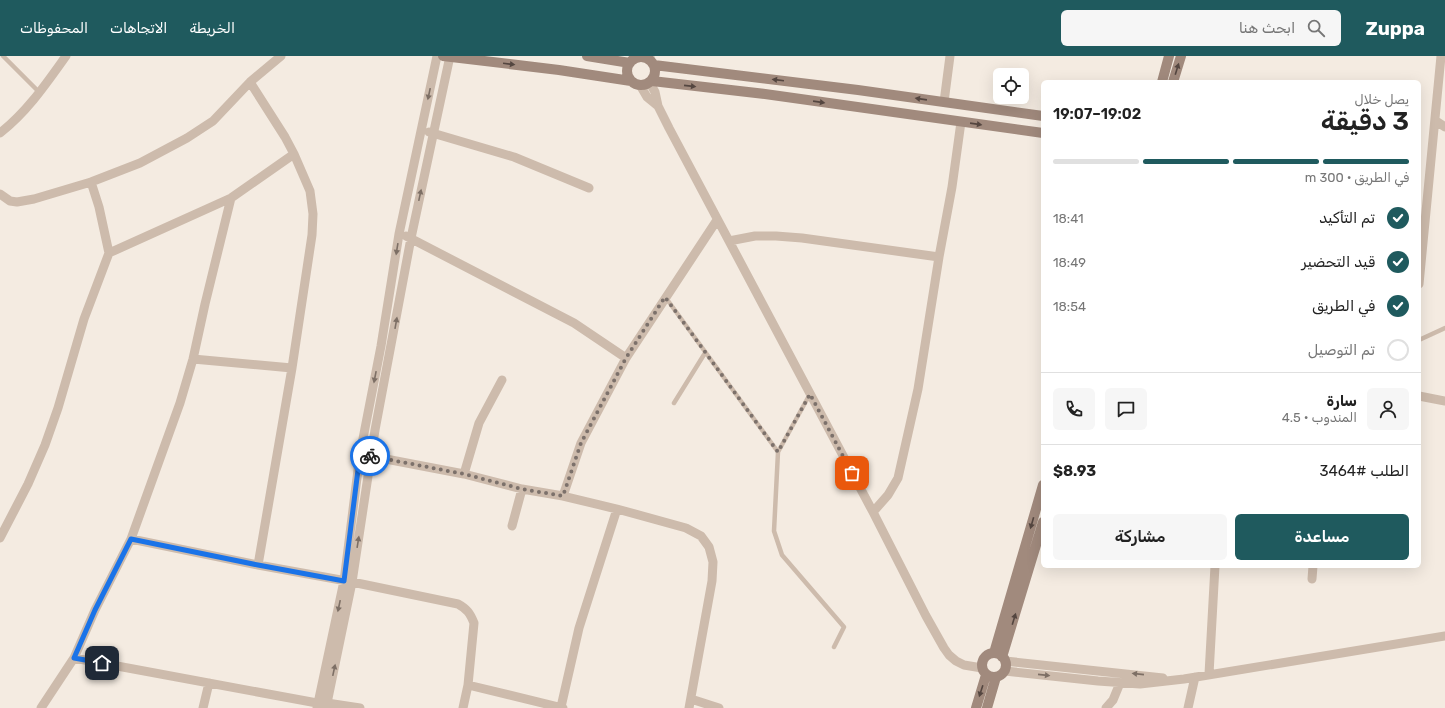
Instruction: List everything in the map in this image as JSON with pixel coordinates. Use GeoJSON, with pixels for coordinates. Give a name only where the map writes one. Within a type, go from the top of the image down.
{"type":"FeatureCollection","features":[{"type":"Feature","properties":{"kind":"street"},"geometry":{"type":"LineString","coordinates":[[0,133],[24,111],[40,93],[66,56]]}},
{"type":"Feature","properties":{"kind":"street"},"geometry":{"type":"LineString","coordinates":[[0,194],[10,201],[17,202],[34,199],[91,182],[140,163],[200,130],[219,116],[250,82],[281,56]]}},
{"type":"Feature","properties":{"kind":"street"},"geometry":{"type":"LineString","coordinates":[[317,706],[348,582],[360,454],[381,346],[399,234],[437,56]]}},
{"type":"Feature","properties":{"kind":"street"},"geometry":{"type":"LineString","coordinates":[[327,705],[411,238],[434,133],[447,56],[559,70],[635,83],[651,82],[765,94],[1041,133]]}},
{"type":"Feature","properties":{"kind":"street"},"geometry":{"type":"LineString","coordinates":[[587,56],[633,59],[640,57],[651,60],[1041,116]]}},
{"type":"Feature","properties":{"kind":"street"},"geometry":{"type":"LineString","coordinates":[[944,102],[950,56]]}},
{"type":"Feature","properties":{"kind":"street"},"geometry":{"type":"LineString","coordinates":[[1163,80],[1170,56]]}},
{"type":"Feature","properties":{"kind":"street"},"geometry":{"type":"LineString","coordinates":[[1174,80],[1181,56]]}},
{"type":"Feature","properties":{"kind":"street"},"geometry":{"type":"LineString","coordinates":[[1421,265],[1441,56]]}},
{"type":"Feature","properties":{"kind":"street"},"geometry":{"type":"LineString","coordinates":[[633,59],[627,72],[635,83],[658,106]]}},
{"type":"Feature","properties":{"kind":"street"},"geometry":{"type":"LineString","coordinates":[[651,60],[655,75],[651,82]]}},
{"type":"Feature","properties":{"kind":"street"},"geometry":{"type":"LineString","coordinates":[[250,82],[294,154],[310,191],[313,214],[312,235],[292,368],[258,565]]}},
{"type":"Feature","properties":{"kind":"street"},"geometry":{"type":"LineString","coordinates":[[651,82],[658,106],[717,220],[873,512],[926,616],[944,648],[956,661],[1000,676],[1002,660],[1041,494]]}},
{"type":"Feature","properties":{"kind":"street"},"geometry":{"type":"LineString","coordinates":[[1436,120],[1445,127]]}},
{"type":"Feature","properties":{"kind":"street"},"geometry":{"type":"LineString","coordinates":[[873,512],[888,495],[898,478],[918,389],[952,187],[961,122]]}},
{"type":"Feature","properties":{"kind":"street"},"geometry":{"type":"LineString","coordinates":[[421,130],[514,158],[589,188]]}},
{"type":"Feature","properties":{"kind":"street"},"geometry":{"type":"LineString","coordinates":[[109,254],[231,198],[294,154]]}},
{"type":"Feature","properties":{"kind":"street"},"geometry":{"type":"LineString","coordinates":[[0,538],[28,484],[45,445],[58,408],[84,319],[109,254],[99,207],[91,182]]}},
{"type":"Feature","properties":{"kind":"street"},"geometry":{"type":"LineString","coordinates":[[41,708],[74,658],[95,610],[131,539],[180,403],[193,359],[231,198]]}},
{"type":"Feature","properties":{"kind":"street"},"geometry":{"type":"LineString","coordinates":[[563,496],[581,443],[626,358],[717,220]]}},
{"type":"Feature","properties":{"kind":"street"},"geometry":{"type":"LineString","coordinates":[[399,234],[411,238],[574,323],[626,358]]}},
{"type":"Feature","properties":{"kind":"street"},"geometry":{"type":"LineString","coordinates":[[729,242],[755,236],[776,236],[802,238],[939,258]]}},
{"type":"Feature","properties":{"kind":"street"},"geometry":{"type":"LineString","coordinates":[[193,359],[292,368]]}},
{"type":"Feature","properties":{"kind":"street"},"geometry":{"type":"LineString","coordinates":[[464,474],[479,423],[502,380]]}},
{"type":"Feature","properties":{"kind":"street"},"geometry":{"type":"LineString","coordinates":[[1421,396],[1445,401]]}},
{"type":"Feature","properties":{"kind":"street"},"geometry":{"type":"LineString","coordinates":[[360,454],[464,474],[522,489],[563,496],[686,528],[701,536],[708,547],[713,562],[712,581],[690,703],[719,708]]}},
{"type":"Feature","properties":{"kind":"street"},"geometry":{"type":"LineString","coordinates":[[512,526],[522,489]]}},
{"type":"Feature","properties":{"kind":"street"},"geometry":{"type":"LineString","coordinates":[[468,685],[562,708],[579,628],[616,509]]}},
{"type":"Feature","properties":{"kind":"street"},"geometry":{"type":"LineString","coordinates":[[1002,660],[1041,529]]}},
{"type":"Feature","properties":{"kind":"street"},"geometry":{"type":"LineString","coordinates":[[131,539],[458,604],[466,609],[474,623],[468,685],[463,708]]}},
{"type":"Feature","properties":{"kind":"street"},"geometry":{"type":"LineString","coordinates":[[1209,674],[1215,568]]}},
{"type":"Feature","properties":{"kind":"street"},"geometry":{"type":"LineString","coordinates":[[1312,568],[1312,579]]}},
{"type":"Feature","properties":{"kind":"street"},"geometry":{"type":"LineString","coordinates":[[987,708],[988,673],[982,663],[986,656],[1120,683],[1140,684],[1176,680],[1445,636]]}},
{"type":"Feature","properties":{"kind":"street"},"geometry":{"type":"LineString","coordinates":[[74,658],[208,683],[317,706],[327,705],[360,708]]}},
{"type":"Feature","properties":{"kind":"street"},"geometry":{"type":"LineString","coordinates":[[1002,660],[1142,674],[1176,680]]}},
{"type":"Feature","properties":{"kind":"street"},"geometry":{"type":"LineString","coordinates":[[976,708],[988,673]]}},
{"type":"Feature","properties":{"kind":"street"},"geometry":{"type":"LineString","coordinates":[[1188,708],[1195,677]]}},
{"type":"Feature","properties":{"kind":"street"},"geometry":{"type":"LineString","coordinates":[[203,708],[208,683]]}},
{"type":"Feature","properties":{"kind":"street"},"geometry":{"type":"LineString","coordinates":[[1106,708],[1113,700],[1120,683]]}},
{"type":"Feature","properties":{"kind":"lane"},"geometry":{"type":"LineString","coordinates":[[3,56],[40,93]]}},
{"type":"Feature","properties":{"kind":"lane"},"geometry":{"type":"LineString","coordinates":[[665,297],[778,452]]}},
{"type":"Feature","properties":{"kind":"lane"},"geometry":{"type":"LineString","coordinates":[[1421,339],[1445,328]]}},
{"type":"Feature","properties":{"kind":"lane"},"geometry":{"type":"LineString","coordinates":[[674,403],[705,353]]}},
{"type":"Feature","properties":{"kind":"lane"},"geometry":{"type":"LineString","coordinates":[[810,394],[778,452],[774,531],[782,555],[844,627],[834,647]]}},
{"type":"Feature","properties":{"kind":"way so far"},"geometry":{"type":"LineString","coordinates":[[370,456],[464,474],[522,489],[563,496],[581,443],[626,358],[665,297],[778,452],[810,394],[852,473]]}},
{"type":"Feature","properties":{"kind":"route"},"geometry":{"type":"LineString","coordinates":[[102,663],[74,658],[95,610],[131,539],[344,581],[360,454],[370,456]]}}]}
